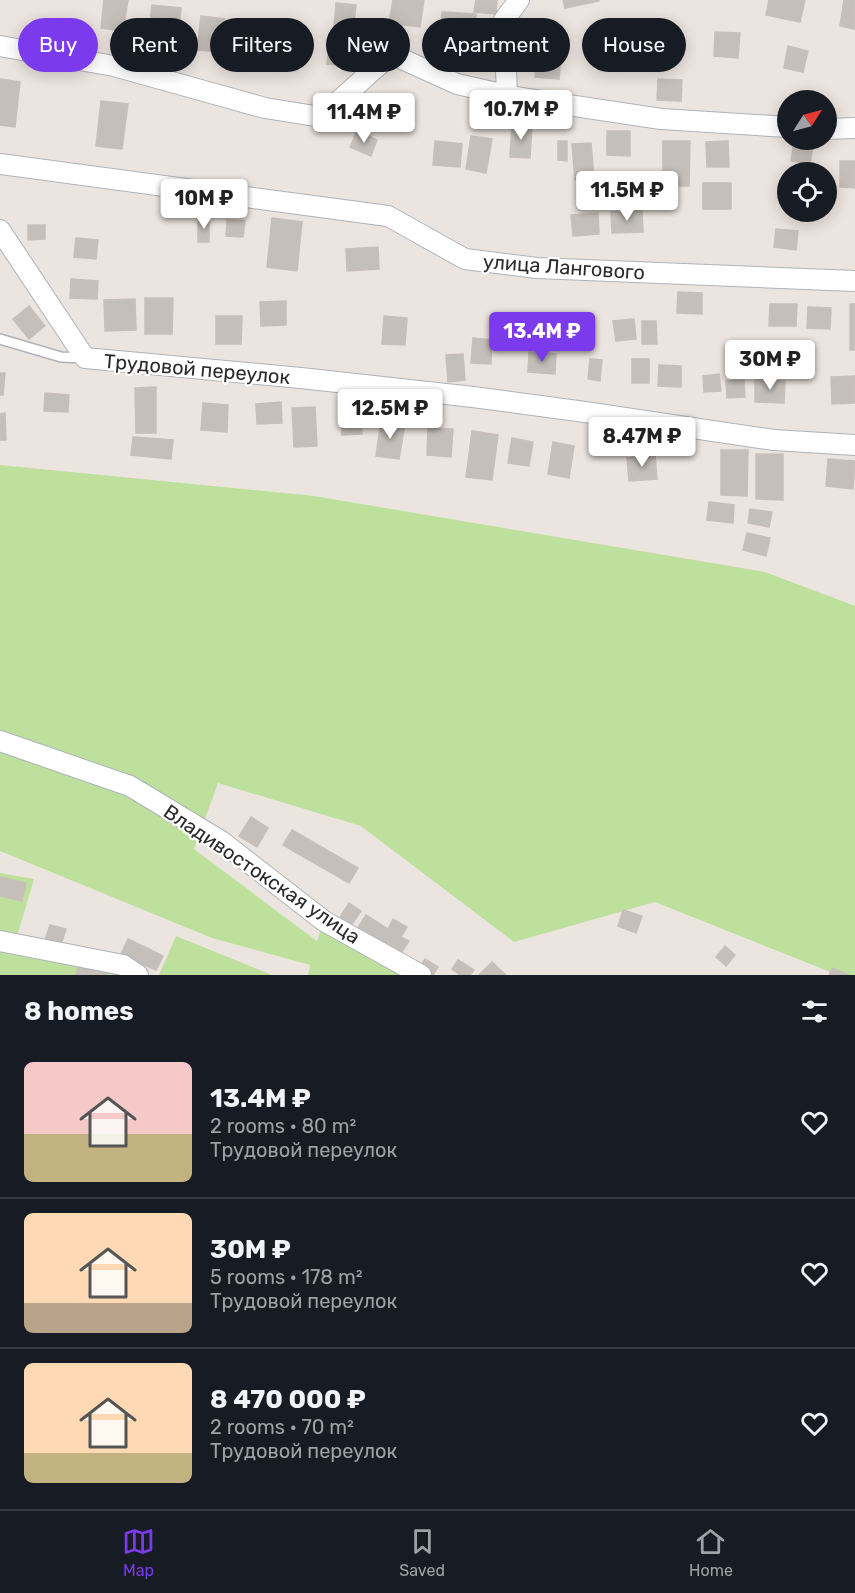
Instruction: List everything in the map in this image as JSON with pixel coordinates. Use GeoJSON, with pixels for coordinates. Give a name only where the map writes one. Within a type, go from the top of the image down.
{"type":"FeatureCollection","features":[{"type":"Feature","properties":{"kind":"street"},"geometry":{"type":"LineString","coordinates":[[507,95],[504,20],[519,0]]}},
{"type":"Feature","properties":{"kind":"street"},"geometry":{"type":"LineString","coordinates":[[0,46],[114,66],[264,108],[321,117],[391,54],[457,84],[507,95],[661,118],[777,126]]}},
{"type":"Feature","properties":{"kind":"street"},"geometry":{"type":"LineString","coordinates":[[837,129],[855,128]]}},
{"type":"Feature","properties":{"kind":"street","name":"улица Лангового"},"geometry":{"type":"LineString","coordinates":[[0,164],[388,216],[465,259],[537,268],[855,281]]}},
{"type":"Feature","properties":{"kind":"street","name":"Трудовой переулок"},"geometry":{"type":"LineString","coordinates":[[0,230],[85,358],[462,396],[596,413],[774,440],[855,445]]}},
{"type":"Feature","properties":{"kind":"street","name":"Владивостокская улица"},"geometry":{"type":"LineString","coordinates":[[0,741],[130,786],[221,841],[324,921],[421,975]]}},
{"type":"Feature","properties":{"kind":"street"},"geometry":{"type":"LineString","coordinates":[[0,941],[123,965],[138,975]]}},
{"type":"Feature","properties":{"kind":"lane"},"geometry":{"type":"LineString","coordinates":[[0,339],[61,357],[85,358]]}},
{"type":"Feature","properties":{"kind":"green space"},"geometry":{"type":"Polygon","coordinates":[[[0,465],[314,496],[765,572],[855,606],[855,975],[838,975],[655,902],[514,942],[361,826],[218,783],[194,849],[317,941],[324,921],[421,975],[308,975],[310,965],[212,938],[0,851],[0,465]]]}},
{"type":"Feature","properties":{"kind":"green space"},"geometry":{"type":"Polygon","coordinates":[[[0,873],[34,879],[15,943],[138,975],[0,975],[0,873]]]}},
{"type":"Feature","properties":{"kind":"green space"},"geometry":{"type":"Polygon","coordinates":[[[176,936],[272,975],[159,975],[176,936]]]}},
{"type":"Feature","properties":{"kind":"building"},"geometry":{"type":"Polygon","coordinates":[[[104,0],[128,0],[125,18],[110,18],[110,29],[101,28],[104,0]]]}},
{"type":"Feature","properties":{"kind":"building"},"geometry":{"type":"Polygon","coordinates":[[[393,0],[424,0],[420,27],[410,26],[410,18],[390,18],[393,0]]]}},
{"type":"Feature","properties":{"kind":"building"},"geometry":{"type":"Polygon","coordinates":[[[476,0],[497,0],[496,14],[474,12],[476,0]]]}},
{"type":"Feature","properties":{"kind":"building"},"geometry":{"type":"Polygon","coordinates":[[[563,0],[599,0],[599,1],[565,8],[563,0]]]}},
{"type":"Feature","properties":{"kind":"building"},"geometry":{"type":"Polygon","coordinates":[[[769,0],[805,0],[800,22],[766,15],[769,0]]]}},
{"type":"Feature","properties":{"kind":"building"},"geometry":{"type":"Polygon","coordinates":[[[844,0],[855,0],[854,29],[840,26],[844,0]]]}},
{"type":"Feature","properties":{"kind":"building"},"geometry":{"type":"Polygon","coordinates":[[[336,3],[356,5],[354,18],[335,18],[336,3]]]}},
{"type":"Feature","properties":{"kind":"building"},"geometry":{"type":"Polygon","coordinates":[[[152,5],[181,8],[180,18],[151,18],[152,5]]]}},
{"type":"Feature","properties":{"kind":"building"},"geometry":{"type":"Polygon","coordinates":[[[442,12],[476,14],[476,18],[442,18],[442,12]]]}},
{"type":"Feature","properties":{"kind":"building"},"geometry":{"type":"Polygon","coordinates":[[[201,16],[217,18],[210,18],[210,51],[198,50],[201,16]]]}},
{"type":"Feature","properties":{"kind":"building"},"geometry":{"type":"Polygon","coordinates":[[[715,32],[740,33],[738,58],[714,56],[715,32]]]}},
{"type":"Feature","properties":{"kind":"building"},"geometry":{"type":"Polygon","coordinates":[[[788,46],[808,51],[803,72],[784,68],[788,46]]]}},
{"type":"Feature","properties":{"kind":"building"},"geometry":{"type":"Polygon","coordinates":[[[535,72],[560,72],[559,79],[535,77],[535,72]]]}},
{"type":"Feature","properties":{"kind":"building"},"geometry":{"type":"Polygon","coordinates":[[[0,79],[20,82],[15,127],[0,125],[0,79]]]}},
{"type":"Feature","properties":{"kind":"building"},"geometry":{"type":"Polygon","coordinates":[[[658,79],[682,80],[681,101],[657,100],[658,79]]]}},
{"type":"Feature","properties":{"kind":"building"},"geometry":{"type":"Polygon","coordinates":[[[101,101],[128,104],[122,149],[96,146],[101,101]]]}},
{"type":"Feature","properties":{"kind":"building"},"geometry":{"type":"Polygon","coordinates":[[[512,125],[532,126],[530,158],[510,157],[512,125]]]}},
{"type":"Feature","properties":{"kind":"building"},"geometry":{"type":"Polygon","coordinates":[[[357,131],[377,140],[371,156],[350,147],[357,131]]]}},
{"type":"Feature","properties":{"kind":"building"},"geometry":{"type":"Polygon","coordinates":[[[607,131],[630,131],[630,156],[607,155],[607,131]]]}},
{"type":"Feature","properties":{"kind":"building"},"geometry":{"type":"Polygon","coordinates":[[[471,136],[492,139],[486,173],[466,169],[471,136]]]}},
{"type":"Feature","properties":{"kind":"building"},"geometry":{"type":"Polygon","coordinates":[[[435,141],[462,144],[460,167],[433,165],[435,141]]]}},
{"type":"Feature","properties":{"kind":"building"},"geometry":{"type":"Polygon","coordinates":[[[558,141],[567,141],[567,161],[558,160],[558,141]]]}},
{"type":"Feature","properties":{"kind":"building"},"geometry":{"type":"Polygon","coordinates":[[[663,141],[690,141],[689,186],[663,186],[663,141]]]}},
{"type":"Feature","properties":{"kind":"building"},"geometry":{"type":"Polygon","coordinates":[[[728,141],[729,167],[707,167],[706,142],[728,141]]]}},
{"type":"Feature","properties":{"kind":"building"},"geometry":{"type":"Polygon","coordinates":[[[591,143],[594,178],[575,180],[572,144],[591,143]]]}},
{"type":"Feature","properties":{"kind":"building"},"geometry":{"type":"Polygon","coordinates":[[[793,150],[812,150],[810,162],[791,161],[793,150]]]}},
{"type":"Feature","properties":{"kind":"building"},"geometry":{"type":"Polygon","coordinates":[[[840,161],[855,161],[855,188],[840,187],[840,161]]]}},
{"type":"Feature","properties":{"kind":"building"},"geometry":{"type":"Polygon","coordinates":[[[703,183],[731,183],[731,209],[703,209],[703,183]]]}},
{"type":"Feature","properties":{"kind":"building"},"geometry":{"type":"Polygon","coordinates":[[[609,188],[637,188],[637,205],[609,205],[609,188]]]}},
{"type":"Feature","properties":{"kind":"building"},"geometry":{"type":"Polygon","coordinates":[[[642,211],[643,232],[612,233],[611,212],[642,211]]]}},
{"type":"Feature","properties":{"kind":"building"},"geometry":{"type":"Polygon","coordinates":[[[598,213],[599,234],[573,236],[571,215],[598,213]]]}},
{"type":"Feature","properties":{"kind":"building"},"geometry":{"type":"Polygon","coordinates":[[[198,218],[209,218],[209,242],[198,242],[198,218]]]}},
{"type":"Feature","properties":{"kind":"building"},"geometry":{"type":"Polygon","coordinates":[[[272,218],[302,222],[297,271],[267,267],[272,218]]]}},
{"type":"Feature","properties":{"kind":"building"},"geometry":{"type":"Polygon","coordinates":[[[227,220],[245,221],[243,237],[226,236],[227,220]]]}},
{"type":"Feature","properties":{"kind":"building"},"geometry":{"type":"Polygon","coordinates":[[[28,225],[45,225],[45,239],[28,240],[28,225]]]}},
{"type":"Feature","properties":{"kind":"building"},"geometry":{"type":"Polygon","coordinates":[[[776,229],[798,231],[796,250],[774,247],[776,229]]]}},
{"type":"Feature","properties":{"kind":"building"},"geometry":{"type":"Polygon","coordinates":[[[76,238],[98,240],[96,259],[74,257],[76,238]]]}},
{"type":"Feature","properties":{"kind":"building"},"geometry":{"type":"Polygon","coordinates":[[[378,247],[379,269],[347,271],[346,249],[378,247]]]}},
{"type":"Feature","properties":{"kind":"building"},"geometry":{"type":"Polygon","coordinates":[[[71,279],[98,281],[97,299],[70,298],[71,279]]]}},
{"type":"Feature","properties":{"kind":"building"},"geometry":{"type":"Polygon","coordinates":[[[678,292],[702,293],[702,314],[677,313],[678,292]]]}},
{"type":"Feature","properties":{"kind":"building"},"geometry":{"type":"Polygon","coordinates":[[[145,298],[173,298],[172,334],[145,334],[145,298]]]}},
{"type":"Feature","properties":{"kind":"building"},"geometry":{"type":"Polygon","coordinates":[[[135,299],[136,330],[105,331],[104,300],[135,299]]]}},
{"type":"Feature","properties":{"kind":"building"},"geometry":{"type":"Polygon","coordinates":[[[286,301],[286,325],[261,326],[260,302],[286,301]]]}},
{"type":"Feature","properties":{"kind":"building"},"geometry":{"type":"Polygon","coordinates":[[[770,304],[797,304],[796,326],[769,326],[770,304]]]}},
{"type":"Feature","properties":{"kind":"building"},"geometry":{"type":"Polygon","coordinates":[[[850,304],[855,304],[855,350],[850,350],[850,304]]]}},
{"type":"Feature","properties":{"kind":"building"},"geometry":{"type":"Polygon","coordinates":[[[29,306],[45,326],[29,339],[13,319],[29,306]]]}},
{"type":"Feature","properties":{"kind":"building"},"geometry":{"type":"Polygon","coordinates":[[[808,307],[831,308],[830,329],[807,328],[808,307]]]}},
{"type":"Feature","properties":{"kind":"building"},"geometry":{"type":"Polygon","coordinates":[[[216,316],[242,316],[241,344],[216,344],[216,316]]]}},
{"type":"Feature","properties":{"kind":"building"},"geometry":{"type":"Polygon","coordinates":[[[384,316],[407,318],[405,345],[382,344],[384,316]]]}},
{"type":"Feature","properties":{"kind":"building"},"geometry":{"type":"Polygon","coordinates":[[[634,319],[636,339],[616,341],[613,321],[634,319]]]}},
{"type":"Feature","properties":{"kind":"building"},"geometry":{"type":"Polygon","coordinates":[[[642,321],[656,321],[657,344],[642,344],[642,321]]]}},
{"type":"Feature","properties":{"kind":"building"},"geometry":{"type":"Polygon","coordinates":[[[473,338],[492,340],[491,364],[471,363],[473,338]]]}},
{"type":"Feature","properties":{"kind":"building"},"geometry":{"type":"Polygon","coordinates":[[[529,352],[556,354],[555,374],[528,372],[529,352]]]}},
{"type":"Feature","properties":{"kind":"building"},"geometry":{"type":"Polygon","coordinates":[[[463,354],[465,380],[448,382],[446,355],[463,354]]]}},
{"type":"Feature","properties":{"kind":"building"},"geometry":{"type":"Polygon","coordinates":[[[590,359],[602,360],[600,381],[588,379],[590,359]]]}},
{"type":"Feature","properties":{"kind":"building"},"geometry":{"type":"Polygon","coordinates":[[[632,359],[649,359],[649,383],[632,383],[632,359]]]}},
{"type":"Feature","properties":{"kind":"building"},"geometry":{"type":"Polygon","coordinates":[[[659,365],[681,366],[681,387],[658,386],[659,365]]]}},
{"type":"Feature","properties":{"kind":"building"},"geometry":{"type":"Polygon","coordinates":[[[0,373],[5,373],[3,395],[0,395],[0,373]]]}},
{"type":"Feature","properties":{"kind":"building"},"geometry":{"type":"Polygon","coordinates":[[[719,374],[721,391],[704,392],[703,376],[719,374]]]}},
{"type":"Feature","properties":{"kind":"building"},"geometry":{"type":"Polygon","coordinates":[[[855,376],[855,403],[832,404],[831,377],[855,376]]]}},
{"type":"Feature","properties":{"kind":"building"},"geometry":{"type":"Polygon","coordinates":[[[744,380],[745,397],[727,398],[726,381],[744,380]]]}},
{"type":"Feature","properties":{"kind":"building"},"geometry":{"type":"Polygon","coordinates":[[[755,380],[785,381],[784,403],[755,402],[755,380]]]}},
{"type":"Feature","properties":{"kind":"building"},"geometry":{"type":"Polygon","coordinates":[[[156,387],[156,433],[136,433],[135,388],[156,387]]]}},
{"type":"Feature","properties":{"kind":"building"},"geometry":{"type":"Polygon","coordinates":[[[45,393],[69,395],[68,412],[44,411],[45,393]]]}},
{"type":"Feature","properties":{"kind":"building"},"geometry":{"type":"Polygon","coordinates":[[[281,402],[282,423],[257,424],[256,404],[281,402]]]}},
{"type":"Feature","properties":{"kind":"building"},"geometry":{"type":"Polygon","coordinates":[[[203,403],[228,405],[227,432],[201,430],[203,403]]]}},
{"type":"Feature","properties":{"kind":"building"},"geometry":{"type":"Polygon","coordinates":[[[315,407],[317,446],[294,447],[292,408],[315,407]]]}},
{"type":"Feature","properties":{"kind":"building"},"geometry":{"type":"Polygon","coordinates":[[[360,408],[362,434],[342,435],[340,410],[360,408]]]}},
{"type":"Feature","properties":{"kind":"building"},"geometry":{"type":"Polygon","coordinates":[[[5,413],[6,440],[0,440],[0,414],[5,413]]]}},
{"type":"Feature","properties":{"kind":"building"},"geometry":{"type":"Polygon","coordinates":[[[381,420],[405,424],[399,459],[376,456],[381,420]]]}},
{"type":"Feature","properties":{"kind":"building"},"geometry":{"type":"Polygon","coordinates":[[[428,428],[453,429],[451,457],[427,455],[428,428]]]}},
{"type":"Feature","properties":{"kind":"building"},"geometry":{"type":"Polygon","coordinates":[[[472,431],[498,435],[492,480],[466,477],[472,431]]]}},
{"type":"Feature","properties":{"kind":"building"},"geometry":{"type":"Polygon","coordinates":[[[133,437],[173,440],[171,459],[131,455],[133,437]]]}},
{"type":"Feature","properties":{"kind":"building"},"geometry":{"type":"Polygon","coordinates":[[[512,438],[533,442],[529,466],[508,463],[512,438]]]}},
{"type":"Feature","properties":{"kind":"building"},"geometry":{"type":"Polygon","coordinates":[[[553,442],[574,446],[569,478],[548,474],[553,442]]]}},
{"type":"Feature","properties":{"kind":"building"},"geometry":{"type":"Polygon","coordinates":[[[721,450],[748,450],[747,496],[721,495],[721,450]]]}},
{"type":"Feature","properties":{"kind":"building"},"geometry":{"type":"Polygon","coordinates":[[[756,454],[783,454],[783,500],[756,499],[756,454]]]}},
{"type":"Feature","properties":{"kind":"building"},"geometry":{"type":"Polygon","coordinates":[[[655,455],[657,479],[629,481],[627,458],[655,455]]]}},
{"type":"Feature","properties":{"kind":"building"},"geometry":{"type":"Polygon","coordinates":[[[828,459],[855,461],[853,489],[826,486],[828,459]]]}},
{"type":"Feature","properties":{"kind":"building"},"geometry":{"type":"Polygon","coordinates":[[[709,502],[734,505],[733,523],[707,520],[709,502]]]}},
{"type":"Feature","properties":{"kind":"building"},"geometry":{"type":"Polygon","coordinates":[[[750,509],[772,512],[769,527],[748,523],[750,509]]]}},
{"type":"Feature","properties":{"kind":"building"},"geometry":{"type":"Polygon","coordinates":[[[747,533],[770,538],[766,556],[743,550],[747,533]]]}},
{"type":"Feature","properties":{"kind":"building"},"geometry":{"type":"Polygon","coordinates":[[[251,817],[268,828],[257,847],[239,836],[251,817]]]}},
{"type":"Feature","properties":{"kind":"building"},"geometry":{"type":"Polygon","coordinates":[[[292,830],[358,868],[349,883],[283,845],[292,830]]]}},
{"type":"Feature","properties":{"kind":"building"},"geometry":{"type":"Polygon","coordinates":[[[0,877],[26,883],[22,901],[0,896],[0,877]]]}},
{"type":"Feature","properties":{"kind":"building"},"geometry":{"type":"Polygon","coordinates":[[[349,903],[361,911],[352,924],[340,917],[349,903]]]}},
{"type":"Feature","properties":{"kind":"building"},"geometry":{"type":"Polygon","coordinates":[[[623,910],[642,916],[636,933],[618,926],[623,910]]]}},
{"type":"Feature","properties":{"kind":"building"},"geometry":{"type":"Polygon","coordinates":[[[366,915],[388,929],[393,919],[407,927],[401,937],[409,941],[400,955],[357,929],[366,915]]]}},
{"type":"Feature","properties":{"kind":"building"},"geometry":{"type":"Polygon","coordinates":[[[50,925],[66,929],[60,948],[44,943],[50,925]]]}},
{"type":"Feature","properties":{"kind":"building"},"geometry":{"type":"Polygon","coordinates":[[[128,939],[147,948],[140,963],[121,954],[128,939]]]}},
{"type":"Feature","properties":{"kind":"building"},"geometry":{"type":"Polygon","coordinates":[[[725,946],[735,955],[726,966],[716,957],[725,946]]]}},
{"type":"Feature","properties":{"kind":"building"},"geometry":{"type":"Polygon","coordinates":[[[147,948],[163,956],[156,970],[140,963],[147,948]]]}},
{"type":"Feature","properties":{"kind":"building"},"geometry":{"type":"Polygon","coordinates":[[[425,959],[438,967],[433,975],[419,968],[425,959]]]}},
{"type":"Feature","properties":{"kind":"building"},"geometry":{"type":"Polygon","coordinates":[[[458,960],[474,970],[470,975],[460,975],[452,969],[458,960]]]}},
{"type":"Feature","properties":{"kind":"building"},"geometry":{"type":"Polygon","coordinates":[[[492,962],[506,975],[479,975],[492,962]]]}},
{"type":"Feature","properties":{"kind":"building"},"geometry":{"type":"Polygon","coordinates":[[[78,966],[107,974],[76,975],[78,966]]]}},
{"type":"Feature","properties":{"kind":"building"},"geometry":{"type":"Polygon","coordinates":[[[832,968],[849,975],[829,975],[832,968]]]}}]}
